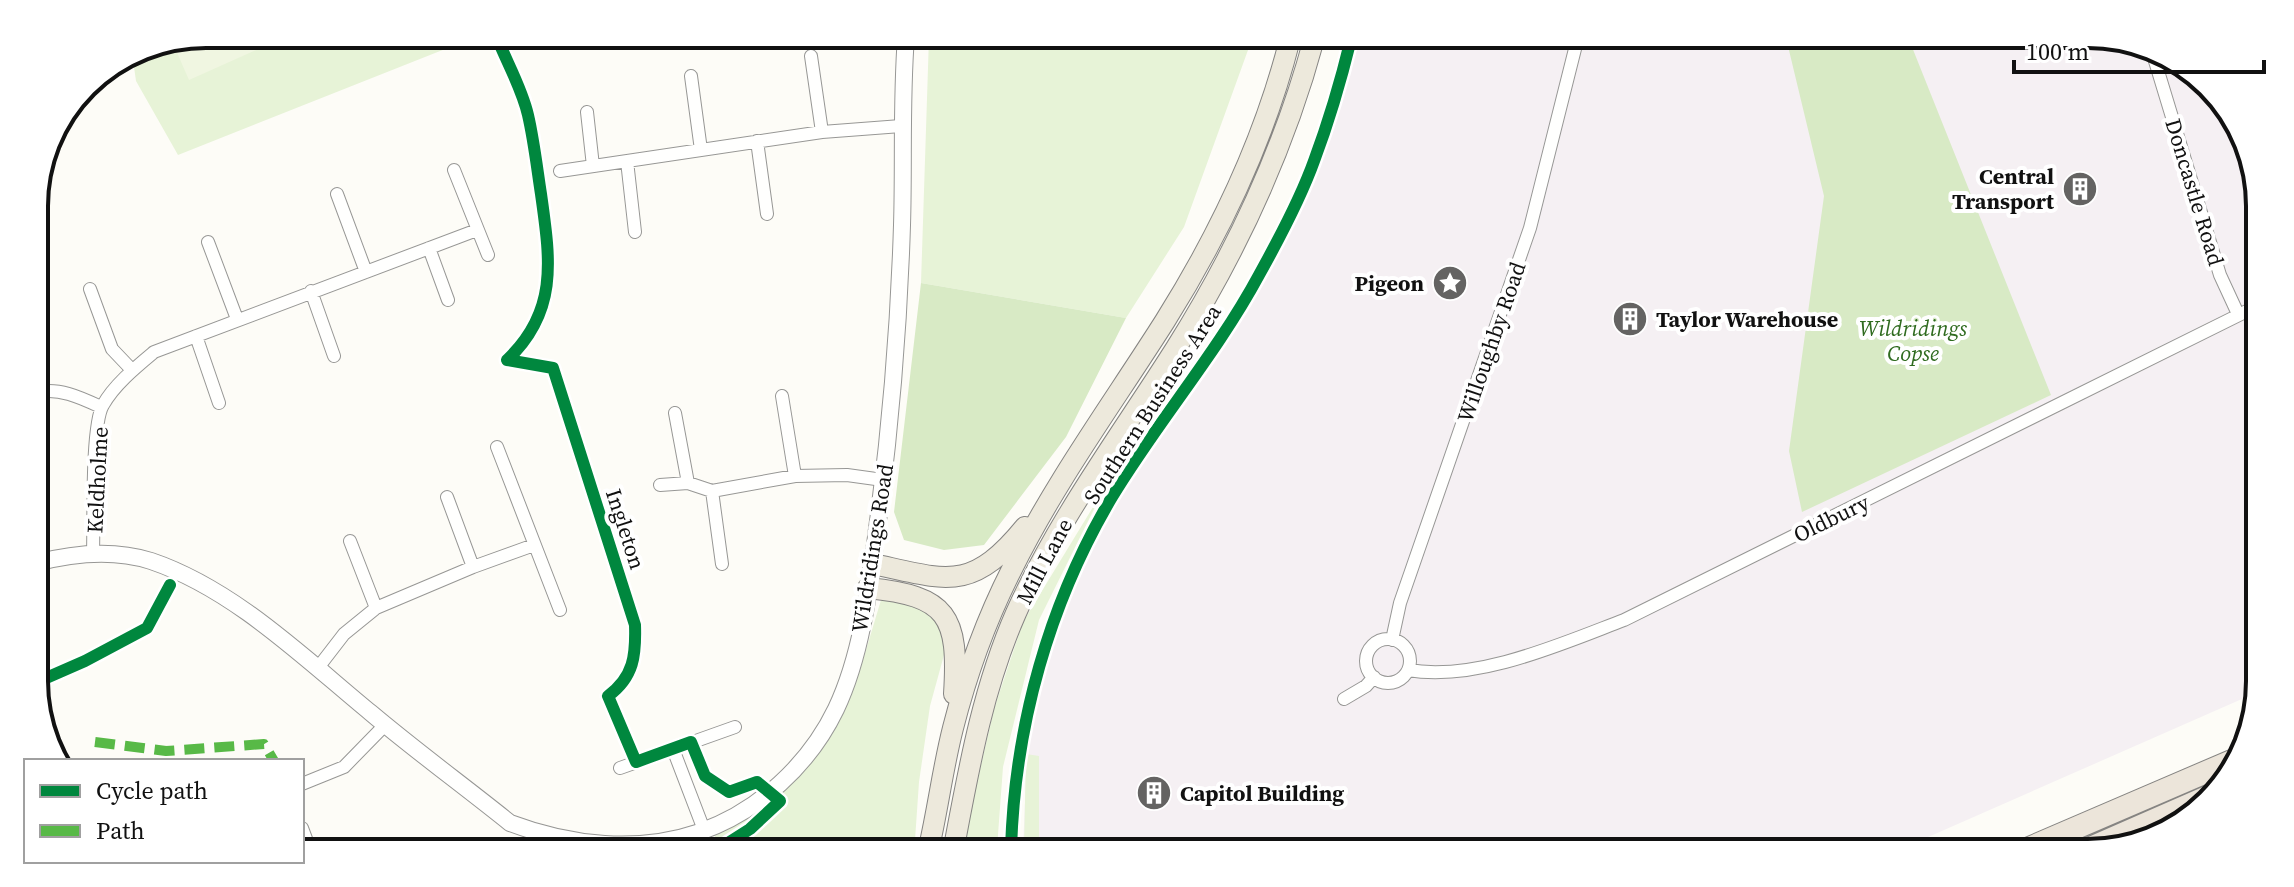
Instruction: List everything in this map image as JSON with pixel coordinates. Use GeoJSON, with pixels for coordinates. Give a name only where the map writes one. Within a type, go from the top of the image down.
{"type":"FeatureCollection","features":[{"type":"Feature","properties":{"kind":"highway"},"geometry":{"type":"LineString","coordinates":[[2050,839],[2221,766]]}},
{"type":"Feature","properties":{"kind":"highway"},"geometry":{"type":"LineString","coordinates":[[2117,836],[2180,809]]}},
{"type":"Feature","properties":{"kind":"main road","name":"Mill Lane"},"geometry":{"type":"LineString","coordinates":[[931,839],[952,730],[970,667],[991,613],[1024,545],[1058,486],[1167,318],[1221,220],[1259,135],[1287,48]]}},
{"type":"Feature","properties":{"kind":"main road","name":"Mill Lane"},"geometry":{"type":"LineString","coordinates":[[956,839],[979,722],[993,673],[1016,613],[1075,503],[1178,346],[1241,235],[1287,128],[1311,48]]}},
{"type":"Feature","properties":{"kind":"main road"},"geometry":{"type":"LineString","coordinates":[[873,564],[940,578],[983,569],[1015,539],[1058,486]]}},
{"type":"Feature","properties":{"kind":"main road"},"geometry":{"type":"LineString","coordinates":[[868,588],[901,591],[924,598],[945,618],[953,638],[956,659],[952,730]]}},
{"type":"Feature","properties":{"kind":"street","name":"Wildridings Road"},"geometry":{"type":"LineString","coordinates":[[672,839],[736,816],[770,793],[819,739],[845,689],[873,564],[898,338],[905,48]]}},
{"type":"Feature","properties":{"kind":"street","name":"Willoughby Road"},"geometry":{"type":"LineString","coordinates":[[1392,640],[1400,603],[1530,228],[1575,48]]}},
{"type":"Feature","properties":{"kind":"street"},"geometry":{"type":"LineString","coordinates":[[811,56],[822,132]]}},
{"type":"Feature","properties":{"kind":"street","name":"Doncastle Road"},"geometry":{"type":"LineString","coordinates":[[2156,63],[2220,275],[2238,314]]}},
{"type":"Feature","properties":{"kind":"street"},"geometry":{"type":"LineString","coordinates":[[691,76],[701,150]]}},
{"type":"Feature","properties":{"kind":"street"},"geometry":{"type":"LineString","coordinates":[[587,112],[593,166]]}},
{"type":"Feature","properties":{"kind":"street"},"geometry":{"type":"LineString","coordinates":[[560,171],[822,132],[901,126]]}},
{"type":"Feature","properties":{"kind":"street"},"geometry":{"type":"LineString","coordinates":[[757,141],[767,214]]}},
{"type":"Feature","properties":{"kind":"street"},"geometry":{"type":"LineString","coordinates":[[627,161],[635,232]]}},
{"type":"Feature","properties":{"kind":"street"},"geometry":{"type":"LineString","coordinates":[[454,170],[488,255]]}},
{"type":"Feature","properties":{"kind":"street"},"geometry":{"type":"LineString","coordinates":[[337,194],[366,272]]}},
{"type":"Feature","properties":{"kind":"street","name":"Keldholme"},"geometry":{"type":"LineString","coordinates":[[93,553],[96,440],[101,407],[132,370],[154,352],[477,230]]}},
{"type":"Feature","properties":{"kind":"street"},"geometry":{"type":"LineString","coordinates":[[208,242],[237,319]]}},
{"type":"Feature","properties":{"kind":"street"},"geometry":{"type":"LineString","coordinates":[[429,248],[448,300]]}},
{"type":"Feature","properties":{"kind":"street"},"geometry":{"type":"LineString","coordinates":[[90,289],[112,349],[132,370]]}},
{"type":"Feature","properties":{"kind":"street"},"geometry":{"type":"LineString","coordinates":[[311,291],[334,356]]}},
{"type":"Feature","properties":{"kind":"street"},"geometry":{"type":"LineString","coordinates":[[2238,314],[2246,311]]}},
{"type":"Feature","properties":{"kind":"street","name":"Oldbury"},"geometry":{"type":"LineString","coordinates":[[1408,670],[1464,670],[1542,649],[1624,620],[2238,314]]}},
{"type":"Feature","properties":{"kind":"street"},"geometry":{"type":"LineString","coordinates":[[196,336],[219,403]]}},
{"type":"Feature","properties":{"kind":"street","name":"Keldholme"},"geometry":{"type":"LineString","coordinates":[[48,392],[74,395],[101,407]]}},
{"type":"Feature","properties":{"kind":"street"},"geometry":{"type":"LineString","coordinates":[[782,396],[795,476]]}},
{"type":"Feature","properties":{"kind":"street"},"geometry":{"type":"LineString","coordinates":[[675,413],[688,483]]}},
{"type":"Feature","properties":{"kind":"street"},"geometry":{"type":"LineString","coordinates":[[497,447],[560,610]]}},
{"type":"Feature","properties":{"kind":"street"},"geometry":{"type":"LineString","coordinates":[[660,485],[688,483],[712,491],[795,476],[847,475],[883,480]]}},
{"type":"Feature","properties":{"kind":"street"},"geometry":{"type":"LineString","coordinates":[[712,491],[722,564]]}},
{"type":"Feature","properties":{"kind":"street"},"geometry":{"type":"LineString","coordinates":[[447,497],[473,567]]}},
{"type":"Feature","properties":{"kind":"street"},"geometry":{"type":"LineString","coordinates":[[350,541],[376,608]]}},
{"type":"Feature","properties":{"kind":"street"},"geometry":{"type":"LineString","coordinates":[[317,669],[344,634],[376,608],[534,545]]}},
{"type":"Feature","properties":{"kind":"street","name":"Wildridings Road"},"geometry":{"type":"LineString","coordinates":[[48,560],[93,553],[149,561],[225,596],[510,823],[539,839]]}},
{"type":"Feature","properties":{"kind":"street"},"geometry":{"type":"LineString","coordinates":[[1392,640],[1399,642],[1407,651],[1410,664],[1399,680],[1380,681],[1367,665],[1369,652],[1378,642],[1392,640]]}},
{"type":"Feature","properties":{"kind":"street"},"geometry":{"type":"LineString","coordinates":[[1344,699],[1366,686],[1374,677]]}},
{"type":"Feature","properties":{"kind":"street"},"geometry":{"type":"LineString","coordinates":[[304,783],[344,767],[385,725]]}},
{"type":"Feature","properties":{"kind":"street"},"geometry":{"type":"LineString","coordinates":[[620,768],[735,727]]}},
{"type":"Feature","properties":{"kind":"street"},"geometry":{"type":"LineString","coordinates":[[673,749],[704,830]]}},
{"type":"Feature","properties":{"kind":"shaded area"},"geometry":{"type":"Polygon","coordinates":[[[1356,48],[2088,48],[2129,53],[2158,64],[2192,87],[2219,118],[2238,155],[2245,186],[2245,698],[1924,839],[1023,839],[1028,734],[1044,665],[1067,596],[1097,530],[1219,354],[1311,191],[1356,48]]]}},
{"type":"Feature","properties":{"kind":"green space"},"geometry":{"type":"Polygon","coordinates":[[[261,48],[189,80],[176,51],[261,48]]]}},
{"type":"Feature","properties":{"kind":"green space"},"geometry":{"type":"Polygon","coordinates":[[[448,48],[178,155],[136,81],[134,65],[155,56],[186,49],[448,48]]]}},
{"type":"Feature","properties":{"kind":"green space"},"geometry":{"type":"Polygon","coordinates":[[[929,48],[1249,48],[1184,227],[1126,318],[921,283],[929,48]]]}},
{"type":"Feature","properties":{"kind":"green space","name":"Wildridings Copse"},"geometry":{"type":"Polygon","coordinates":[[[1788,48],[1912,48],[2051,395],[1802,512],[1789,451],[1824,196],[1788,48]]]}},
{"type":"Feature","properties":{"kind":"green space"},"geometry":{"type":"Polygon","coordinates":[[[921,283],[1126,318],[1066,437],[984,545],[944,550],[904,540],[894,512],[921,283]]]}},
{"type":"Feature","properties":{"kind":"green space"},"geometry":{"type":"Polygon","coordinates":[[[1104,489],[1039,620],[1003,767],[998,839],[964,839],[994,709],[1023,622],[1104,489]]]}},
{"type":"Feature","properties":{"kind":"green space"},"geometry":{"type":"Polygon","coordinates":[[[910,598],[939,624],[947,644],[930,706],[919,782],[915,839],[717,839],[714,835],[770,800],[843,711],[863,660],[881,600],[910,598]]]}},
{"type":"Feature","properties":{"kind":"green space"},"geometry":{"type":"Polygon","coordinates":[[[1026,754],[1039,756],[1039,839],[1024,839],[1026,754]]]}},
{"type":"Feature","properties":{"kind":"marked path"},"geometry":{"type":"LineString","coordinates":[[95,742],[166,751],[264,744],[273,759]]}},
{"type":"Feature","properties":{"kind":"cycle path"},"geometry":{"type":"LineString","coordinates":[[502,48],[528,115],[548,262],[547,283],[536,323],[507,360]]}},
{"type":"Feature","properties":{"kind":"cycle path","name":"Southern Business Area"},"geometry":{"type":"LineString","coordinates":[[1012,839],[1028,711],[1039,666],[1070,579],[1112,497],[1225,332],[1282,233],[1319,146],[1348,48]]}},
{"type":"Feature","properties":{"kind":"cycle path","name":"Ingleton"},"geometry":{"type":"LineString","coordinates":[[507,360],[553,368],[635,625],[632,665],[617,689],[608,696],[636,762],[691,742],[705,776],[729,792],[757,782],[780,801],[734,839]]}},
{"type":"Feature","properties":{"kind":"cycle path"},"geometry":{"type":"LineString","coordinates":[[48,677],[147,628],[170,585]]}},
{"type":"Feature","properties":{"kind":"place","name":"Central Transport"},"geometry":{"type":"Point","coordinates":[2080,189]}},
{"type":"Feature","properties":{"kind":"place","name":"Pigeon"},"geometry":{"type":"Point","coordinates":[1450,283]}},
{"type":"Feature","properties":{"kind":"place","name":"Taylor Warehouse"},"geometry":{"type":"Point","coordinates":[1630,319]}},
{"type":"Feature","properties":{"kind":"place","name":"Capitol Building"},"geometry":{"type":"Point","coordinates":[1154,793]}}]}
